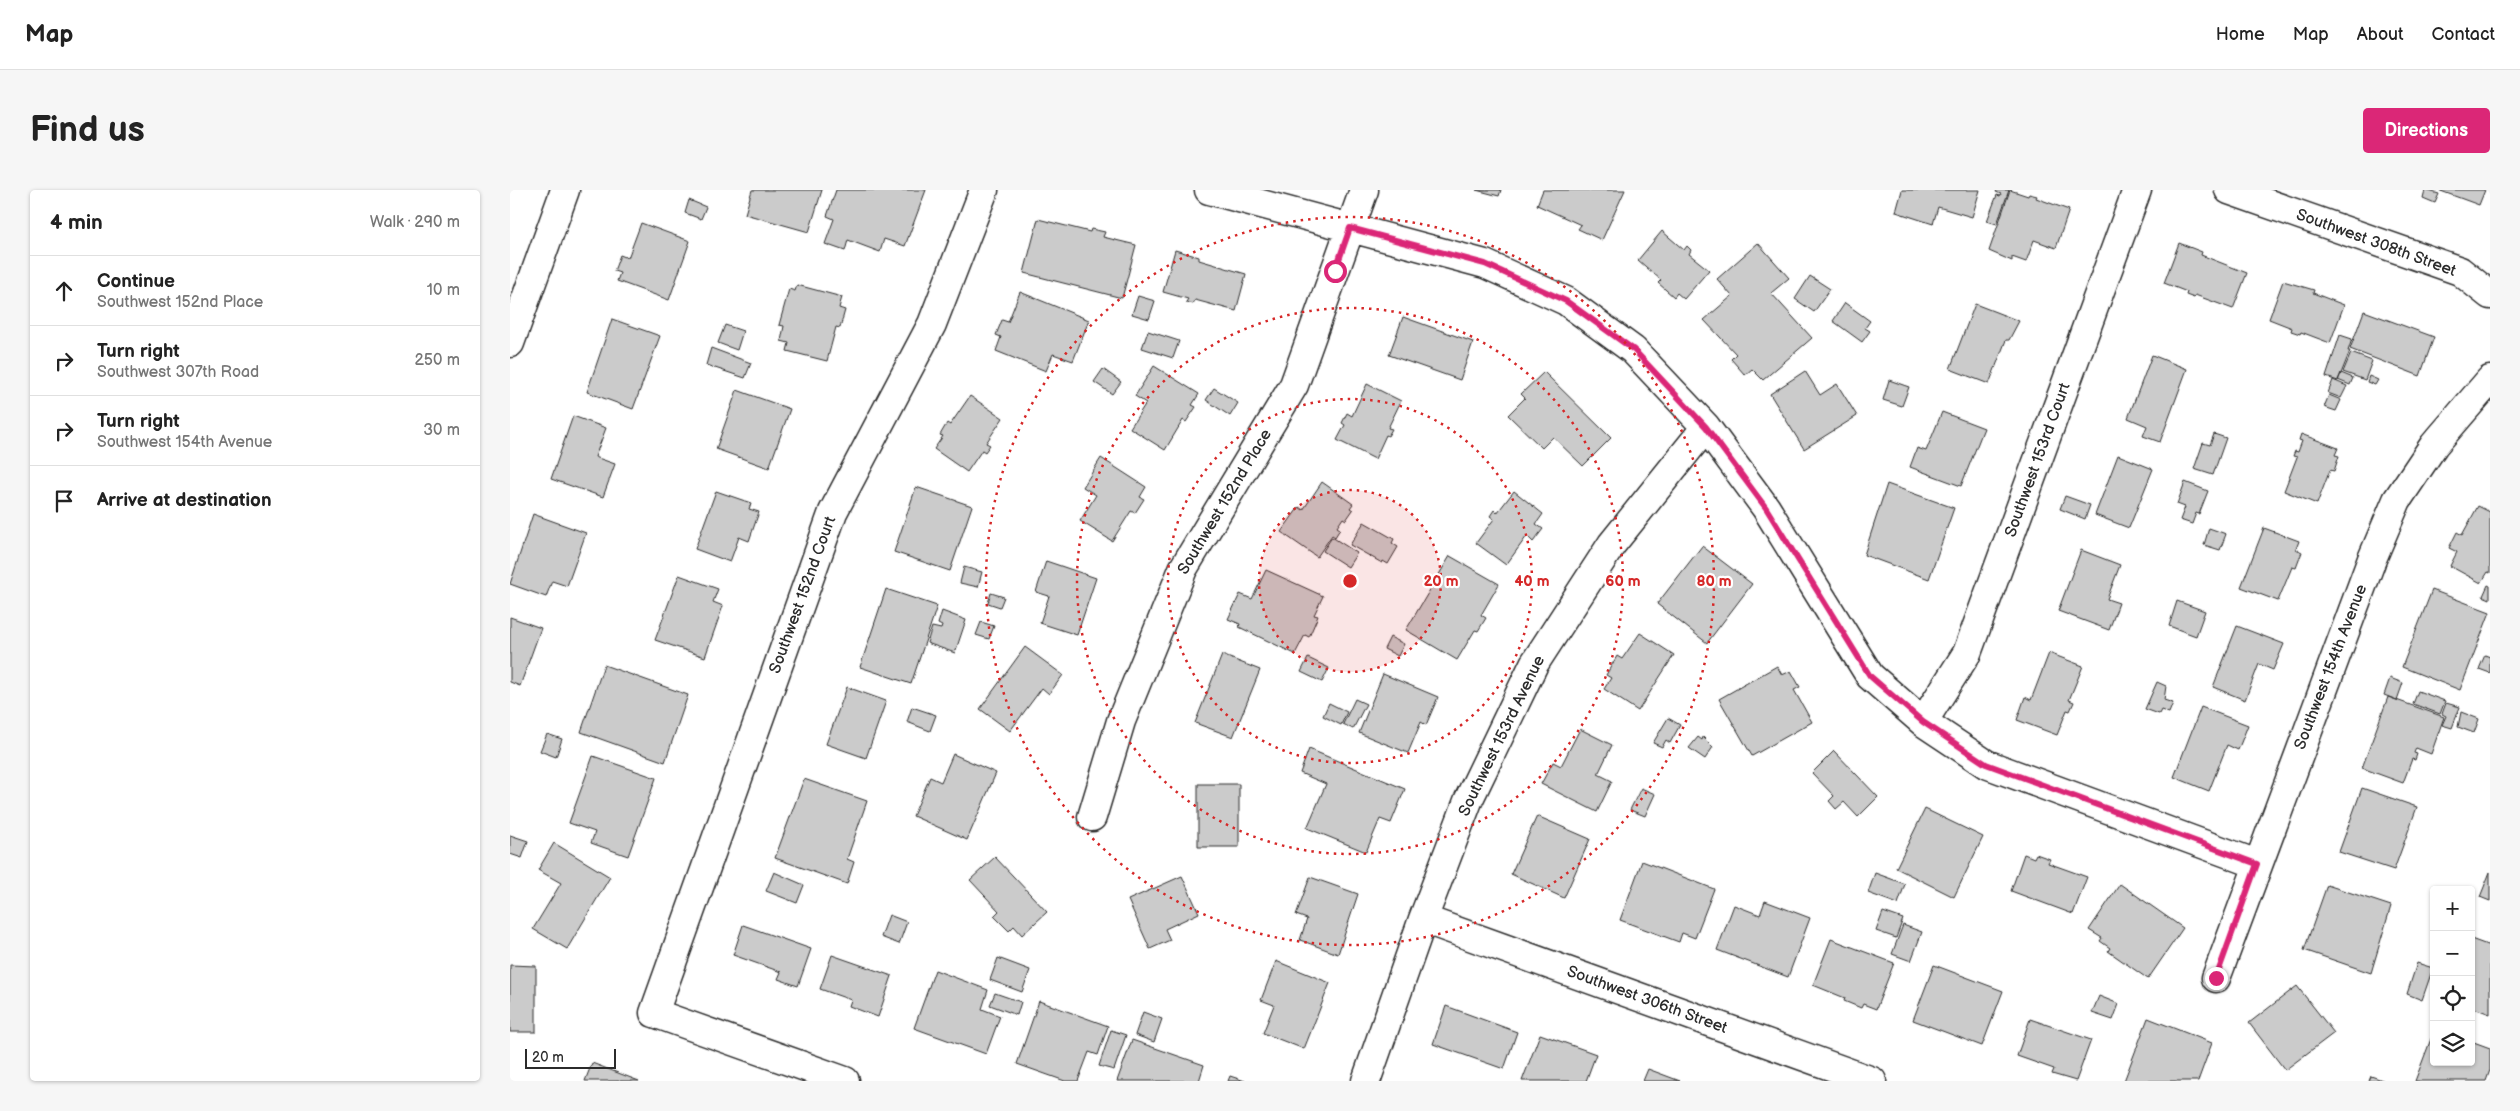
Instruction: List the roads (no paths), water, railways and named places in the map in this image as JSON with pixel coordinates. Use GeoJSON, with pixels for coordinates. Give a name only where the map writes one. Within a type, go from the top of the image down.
{"type":"FeatureCollection","features":[{"type":"Feature","properties":{"kind":"street"},"geometry":{"type":"LineString","coordinates":[[510,343],[565,190]]}},
{"type":"Feature","properties":{"kind":"street","name":"Southwest 152nd Court"},"geometry":{"type":"LineString","coordinates":[[845,1081],[654,1013],[833,512],[932,324],[984,190]]}},
{"type":"Feature","properties":{"kind":"street"},"geometry":{"type":"LineString","coordinates":[[1209,190],[1485,264],[1566,301],[1634,350],[1706,427],[1766,508],[1870,676],[1923,722],[1986,764],[2257,864]]}},
{"type":"Feature","properties":{"kind":"street","name":"Southwest 152nd Place"},"geometry":{"type":"LineString","coordinates":[[1092,817],[1121,721],[1183,568],[1294,384],[1364,190]]}},
{"type":"Feature","properties":{"kind":"street","name":"Southwest 153rd Court"},"geometry":{"type":"LineString","coordinates":[[1923,722],[1967,653],[2137,190]]}},
{"type":"Feature","properties":{"kind":"street","name":"Southwest 308th Street"},"geometry":{"type":"LineString","coordinates":[[2229,190],[2460,271],[2490,295]]}},
{"type":"Feature","properties":{"kind":"street","name":"Southwest 154th Avenue"},"geometry":{"type":"LineString","coordinates":[[2216,978],[2372,559],[2397,500],[2434,445],[2490,380]]}},
{"type":"Feature","properties":{"kind":"street","name":"Southwest 153rd Avenue"},"geometry":{"type":"LineString","coordinates":[[1366,1081],[1423,919],[1468,800],[1534,664],[1612,544],[1706,427]]}},
{"type":"Feature","properties":{"kind":"street","name":"Southwest 306th Street"},"geometry":{"type":"LineString","coordinates":[[1423,919],[1872,1081]]}}]}
